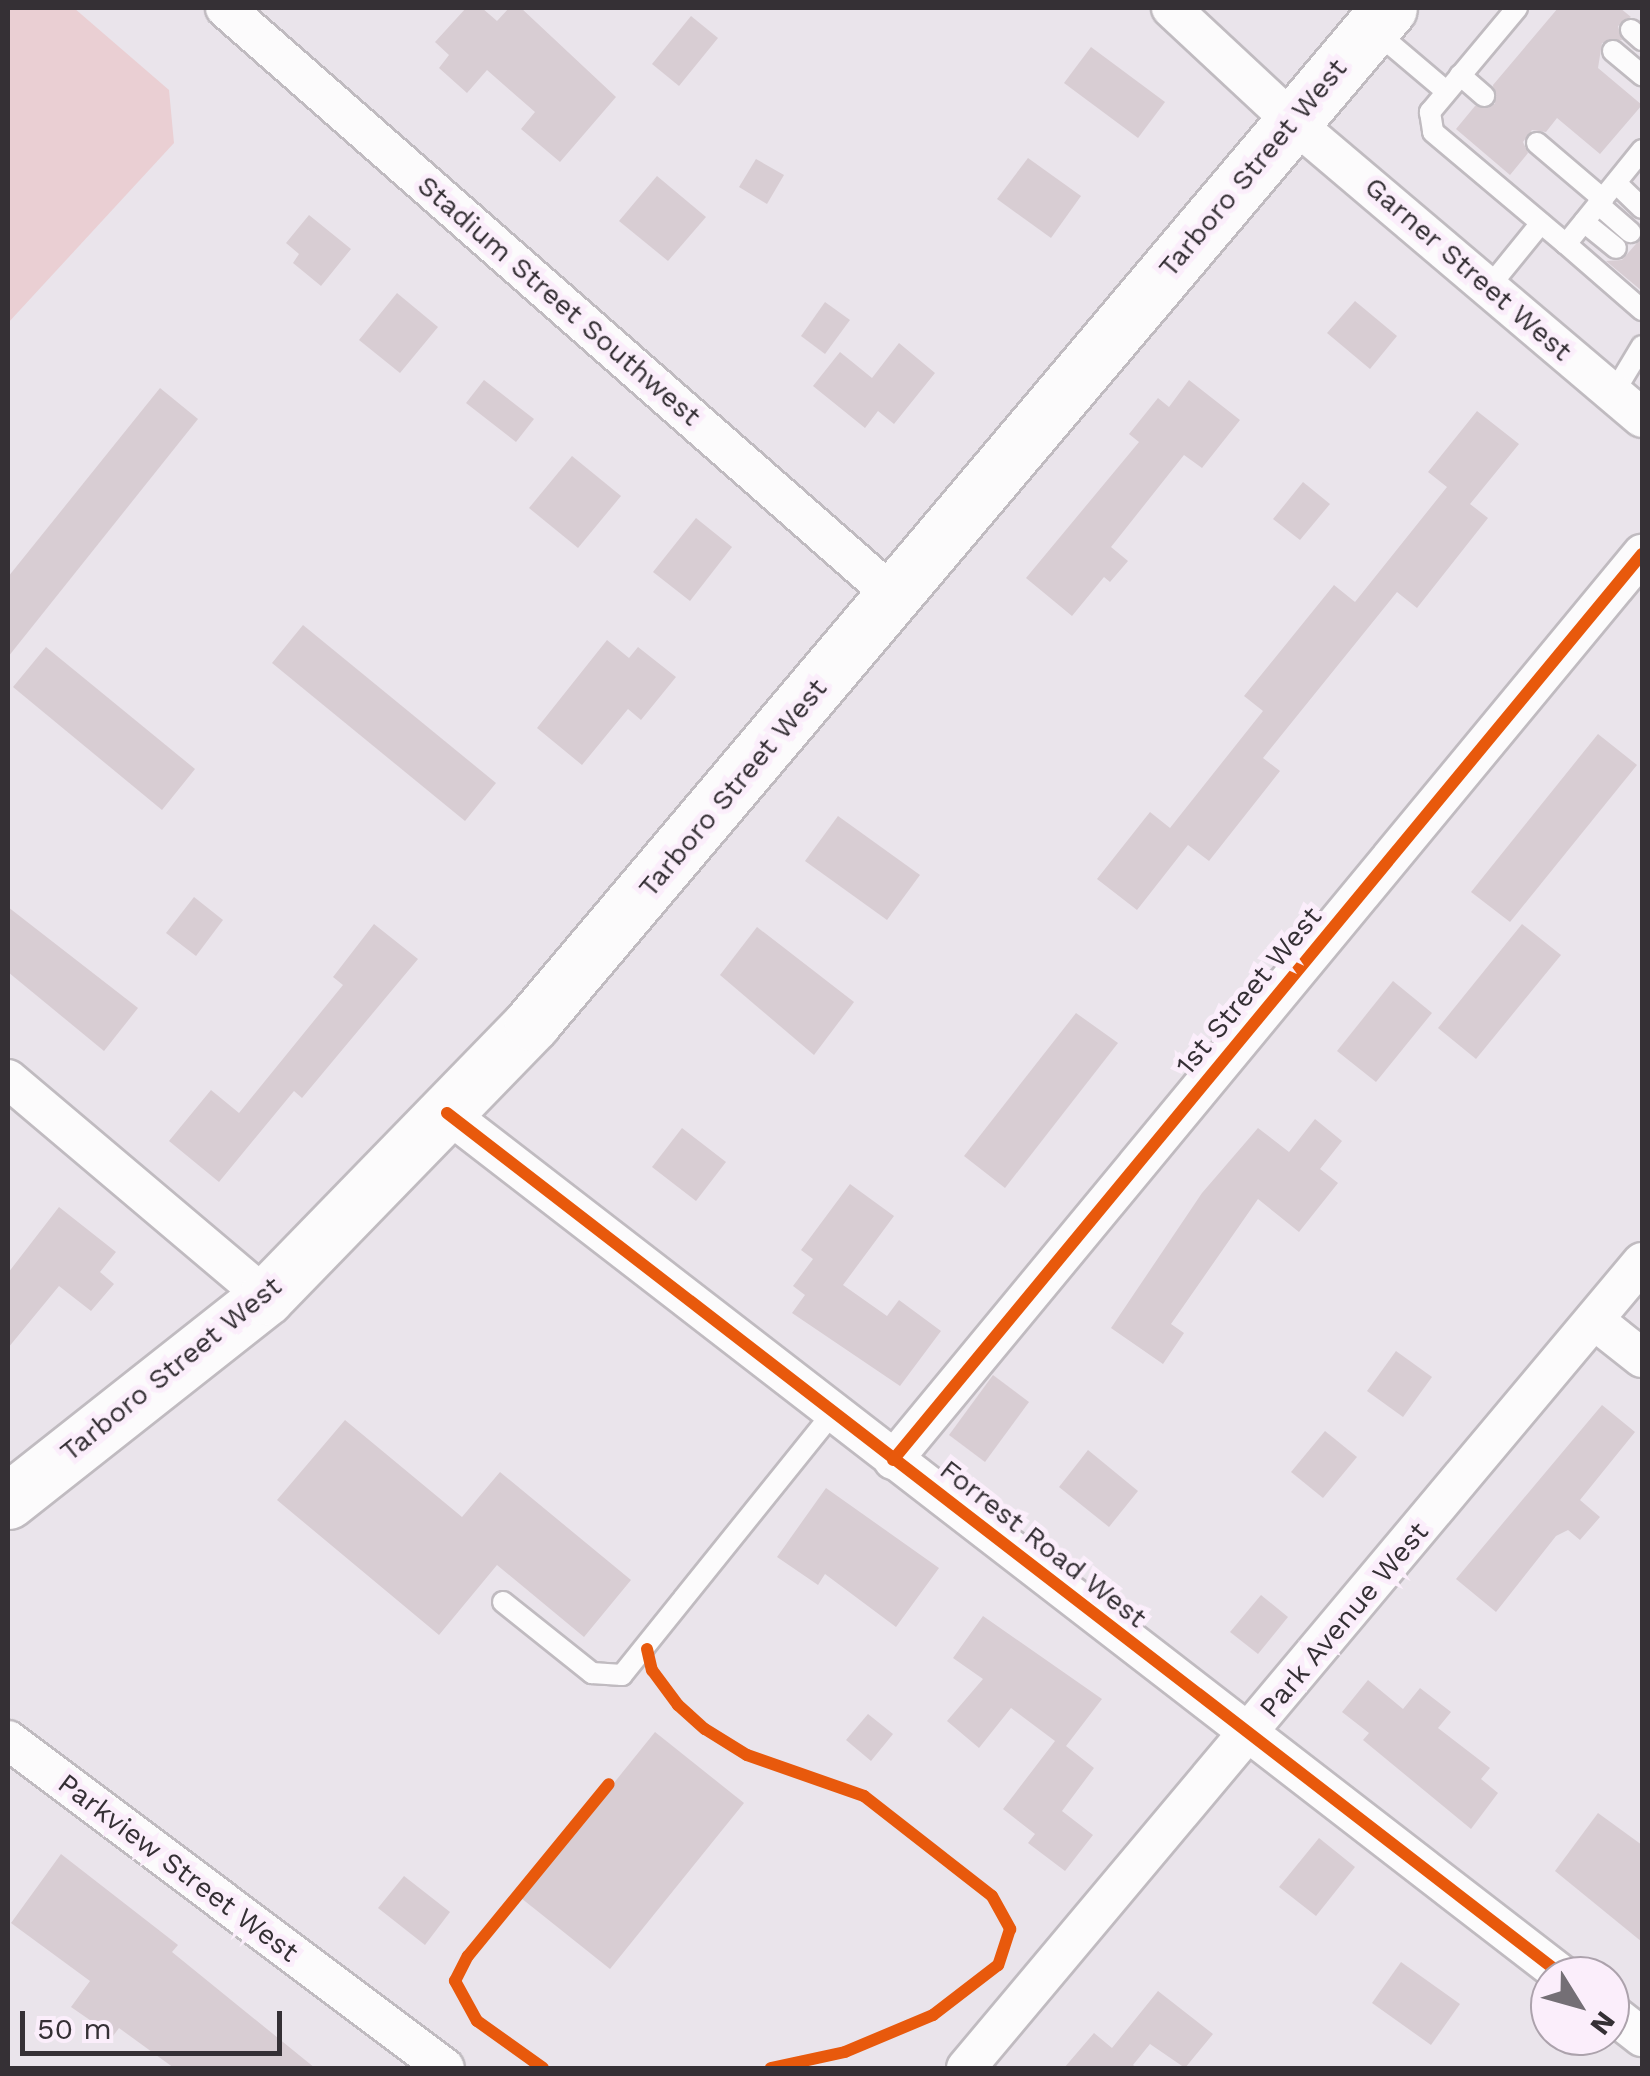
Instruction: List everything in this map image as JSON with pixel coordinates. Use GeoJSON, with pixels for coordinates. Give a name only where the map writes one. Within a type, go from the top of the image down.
{"type":"FeatureCollection","features":[{"type":"Feature","properties":{"kind":"main road","name":"Tarboro Street West"},"geometry":{"type":"LineString","coordinates":[[8,1501],[266,1297],[448,1114],[784,732],[893,595],[1380,18]]}},
{"type":"Feature","properties":{"kind":"street","name":"Stadium Street Southwest"},"geometry":{"type":"LineString","coordinates":[[225,8],[893,595]]}},
{"type":"Feature","properties":{"kind":"street","name":"Garner Street West"},"geometry":{"type":"LineString","coordinates":[[1171,8],[1292,122],[1642,418]]}},
{"type":"Feature","properties":{"kind":"street","name":"1st Street West"},"geometry":{"type":"LineString","coordinates":[[893,1460],[1642,554]]}},
{"type":"Feature","properties":{"kind":"street"},"geometry":{"type":"LineString","coordinates":[[8,1078],[266,1297]]}},
{"type":"Feature","properties":{"kind":"street","name":"Forrest Road West"},"geometry":{"type":"LineString","coordinates":[[448,1114],[1536,1956]]}},
{"type":"Feature","properties":{"kind":"street","name":"Park Avenue West"},"geometry":{"type":"LineString","coordinates":[[966,2068],[1642,1262]]}},
{"type":"Feature","properties":{"kind":"street"},"geometry":{"type":"LineString","coordinates":[[1594,1320],[1642,1358]]}},
{"type":"Feature","properties":{"kind":"street","name":"Parkview Street West"},"geometry":{"type":"LineString","coordinates":[[8,1740],[445,2068]]}},
{"type":"Feature","properties":{"kind":"street"},"geometry":{"type":"LineString","coordinates":[[1633,2068],[1642,2056]]}},
{"type":"Feature","properties":{"kind":"lane"},"geometry":{"type":"LineString","coordinates":[[1518,8],[1430,112],[1433,132],[1642,310]]}},
{"type":"Feature","properties":{"kind":"lane"},"geometry":{"type":"LineString","coordinates":[[1380,18],[1453,83],[1484,96]]}},
{"type":"Feature","properties":{"kind":"lane"},"geometry":{"type":"LineString","coordinates":[[1613,51],[1642,75]]}},
{"type":"Feature","properties":{"kind":"lane"},"geometry":{"type":"LineString","coordinates":[[1537,143],[1605,196],[1642,208]]}},
{"type":"Feature","properties":{"kind":"lane"},"geometry":{"type":"LineString","coordinates":[[1566,244],[1640,159]]}},
{"type":"Feature","properties":{"kind":"lane"},"geometry":{"type":"LineString","coordinates":[[1584,222],[1623,240],[1605,196]]}},
{"type":"Feature","properties":{"kind":"lane"},"geometry":{"type":"LineString","coordinates":[[1489,287],[1541,223]]}},
{"type":"Feature","properties":{"kind":"lane"},"geometry":{"type":"LineString","coordinates":[[1613,394],[1642,346]]}},
{"type":"Feature","properties":{"kind":"lane"},"geometry":{"type":"LineString","coordinates":[[503,1602],[592,1673],[610,1678],[636,1664],[833,1413]]}},
{"type":"Feature","properties":{"kind":"shaded area"},"geometry":{"type":"Polygon","coordinates":[[[8,8],[74,8],[169,90],[174,143],[8,323],[8,8]]]}},
{"type":"Feature","properties":{"kind":"building"},"geometry":{"type":"Polygon","coordinates":[[[466,8],[482,8],[497,21],[509,8],[521,8],[616,97],[560,162],[521,129],[535,112],[487,70],[467,93],[439,68],[449,55],[435,42],[466,8]]]}},
{"type":"Feature","properties":{"kind":"building"},"geometry":{"type":"Polygon","coordinates":[[[1558,8],[1620,8],[1631,17],[1618,26],[1622,40],[1602,43],[1598,68],[1642,105],[1600,154],[1557,118],[1546,132],[1532,130],[1523,142],[1528,153],[1510,175],[1456,129],[1475,106],[1495,104],[1493,85],[1558,8]]]}},
{"type":"Feature","properties":{"kind":"building"},"geometry":{"type":"Polygon","coordinates":[[[691,16],[718,38],[679,86],[652,64],[691,16]]]}},
{"type":"Feature","properties":{"kind":"building"},"geometry":{"type":"Polygon","coordinates":[[[1091,47],[1165,102],[1138,138],[1064,83],[1091,47]]]}},
{"type":"Feature","properties":{"kind":"building"},"geometry":{"type":"Polygon","coordinates":[[[1028,158],[1081,196],[1051,238],[997,199],[1028,158]]]}},
{"type":"Feature","properties":{"kind":"building"},"geometry":{"type":"Polygon","coordinates":[[[756,159],[784,175],[767,204],[739,187],[756,159]]]}},
{"type":"Feature","properties":{"kind":"building"},"geometry":{"type":"Polygon","coordinates":[[[657,176],[706,217],[668,261],[619,221],[657,176]]]}},
{"type":"Feature","properties":{"kind":"building"},"geometry":{"type":"Polygon","coordinates":[[[309,215],[351,249],[321,286],[293,263],[299,254],[286,243],[309,215]]]}},
{"type":"Feature","properties":{"kind":"building"},"geometry":{"type":"Polygon","coordinates":[[[1642,237],[1642,291],[1606,261],[1622,260],[1642,237]]]}},
{"type":"Feature","properties":{"kind":"building"},"geometry":{"type":"Polygon","coordinates":[[[397,293],[438,327],[400,373],[359,340],[397,293]]]}},
{"type":"Feature","properties":{"kind":"building"},"geometry":{"type":"Polygon","coordinates":[[[1355,301],[1397,336],[1370,369],[1327,333],[1355,301]]]}},
{"type":"Feature","properties":{"kind":"building"},"geometry":{"type":"Polygon","coordinates":[[[825,302],[850,320],[825,354],[801,336],[825,302]]]}},
{"type":"Feature","properties":{"kind":"building"},"geometry":{"type":"Polygon","coordinates":[[[899,343],[935,373],[894,424],[878,411],[865,428],[813,386],[840,352],[872,378],[899,343]]]}},
{"type":"Feature","properties":{"kind":"building"},"geometry":{"type":"Polygon","coordinates":[[[484,380],[534,419],[516,442],[466,403],[484,380]]]}},
{"type":"Feature","properties":{"kind":"building"},"geometry":{"type":"Polygon","coordinates":[[[1189,380],[1240,420],[1202,468],[1184,455],[1111,547],[1128,561],[1110,582],[1104,577],[1072,616],[1026,578],[1139,442],[1129,434],[1158,398],[1169,407],[1189,380]]]}},
{"type":"Feature","properties":{"kind":"building"},"geometry":{"type":"Polygon","coordinates":[[[160,388],[198,419],[8,657],[8,577],[160,388]]]}},
{"type":"Feature","properties":{"kind":"building"},"geometry":{"type":"Polygon","coordinates":[[[1477,411],[1519,444],[1470,504],[1488,518],[1417,608],[1397,592],[1263,758],[1280,771],[1209,861],[1188,845],[1137,910],[1097,879],[1150,812],[1170,828],[1263,711],[1244,696],[1334,585],[1355,602],[1447,487],[1428,472],[1477,411]]]}},
{"type":"Feature","properties":{"kind":"building"},"geometry":{"type":"Polygon","coordinates":[[[572,456],[621,496],[578,548],[529,508],[572,456]]]}},
{"type":"Feature","properties":{"kind":"building"},"geometry":{"type":"Polygon","coordinates":[[[1303,482],[1330,504],[1300,540],[1273,519],[1303,482]]]}},
{"type":"Feature","properties":{"kind":"building"},"geometry":{"type":"Polygon","coordinates":[[[696,518],[732,547],[690,601],[653,572],[696,518]]]}},
{"type":"Feature","properties":{"kind":"building"},"geometry":{"type":"Polygon","coordinates":[[[303,625],[496,783],[465,821],[272,663],[303,625]]]}},
{"type":"Feature","properties":{"kind":"building"},"geometry":{"type":"Polygon","coordinates":[[[607,640],[629,658],[638,647],[676,677],[641,720],[628,709],[582,765],[537,728],[607,640]]]}},
{"type":"Feature","properties":{"kind":"building"},"geometry":{"type":"Polygon","coordinates":[[[46,647],[195,769],[162,810],[13,687],[46,647]]]}},
{"type":"Feature","properties":{"kind":"building"},"geometry":{"type":"Polygon","coordinates":[[[1598,734],[1637,765],[1510,922],[1471,892],[1598,734]]]}},
{"type":"Feature","properties":{"kind":"building"},"geometry":{"type":"Polygon","coordinates":[[[838,816],[920,875],[887,920],[805,861],[838,816]]]}},
{"type":"Feature","properties":{"kind":"building"},"geometry":{"type":"Polygon","coordinates":[[[194,897],[223,920],[196,956],[166,933],[194,897]]]}},
{"type":"Feature","properties":{"kind":"building"},"geometry":{"type":"Polygon","coordinates":[[[8,907],[138,1008],[104,1051],[8,972],[8,907]]]}},
{"type":"Feature","properties":{"kind":"building"},"geometry":{"type":"Polygon","coordinates":[[[374,924],[418,959],[302,1098],[294,1091],[219,1182],[169,1141],[211,1090],[239,1113],[343,985],[333,977],[374,924]]]}},
{"type":"Feature","properties":{"kind":"building"},"geometry":{"type":"Polygon","coordinates":[[[1522,924],[1561,955],[1476,1059],[1438,1028],[1522,924]]]}},
{"type":"Feature","properties":{"kind":"building"},"geometry":{"type":"Polygon","coordinates":[[[757,927],[854,1002],[814,1055],[720,975],[757,927]]]}},
{"type":"Feature","properties":{"kind":"building"},"geometry":{"type":"Polygon","coordinates":[[[1393,981],[1432,1013],[1376,1082],[1337,1051],[1393,981]]]}},
{"type":"Feature","properties":{"kind":"building"},"geometry":{"type":"Polygon","coordinates":[[[1076,1013],[1118,1043],[1005,1188],[964,1156],[1076,1013]]]}},
{"type":"Feature","properties":{"kind":"building"},"geometry":{"type":"Polygon","coordinates":[[[1315,1119],[1342,1141],[1320,1169],[1338,1183],[1299,1232],[1258,1199],[1171,1324],[1184,1333],[1163,1364],[1111,1328],[1202,1193],[1258,1128],[1289,1152],[1315,1119]]]}},
{"type":"Feature","properties":{"kind":"building"},"geometry":{"type":"Polygon","coordinates":[[[682,1128],[726,1162],[696,1201],[652,1167],[682,1128]]]}},
{"type":"Feature","properties":{"kind":"building"},"geometry":{"type":"Polygon","coordinates":[[[850,1184],[894,1216],[843,1285],[887,1316],[899,1300],[941,1331],[900,1386],[792,1313],[805,1295],[793,1286],[813,1259],[801,1250],[850,1184]]]}},
{"type":"Feature","properties":{"kind":"building"},"geometry":{"type":"Polygon","coordinates":[[[59,1207],[116,1252],[100,1272],[114,1284],[91,1311],[59,1286],[8,1348],[8,1273],[59,1207]]]}},
{"type":"Feature","properties":{"kind":"building"},"geometry":{"type":"Polygon","coordinates":[[[1396,1351],[1432,1377],[1403,1417],[1367,1391],[1396,1351]]]}},
{"type":"Feature","properties":{"kind":"building"},"geometry":{"type":"Polygon","coordinates":[[[993,1375],[1029,1402],[985,1462],[949,1435],[993,1375]]]}},
{"type":"Feature","properties":{"kind":"building"},"geometry":{"type":"Polygon","coordinates":[[[1602,1405],[1635,1432],[1580,1500],[1600,1517],[1580,1540],[1568,1530],[1556,1536],[1496,1612],[1456,1579],[1602,1405]]]}},
{"type":"Feature","properties":{"kind":"building"},"geometry":{"type":"Polygon","coordinates":[[[345,1420],[462,1517],[500,1472],[631,1580],[584,1637],[497,1565],[439,1635],[277,1500],[345,1420]]]}},
{"type":"Feature","properties":{"kind":"building"},"geometry":{"type":"Polygon","coordinates":[[[1325,1431],[1357,1457],[1323,1498],[1291,1472],[1325,1431]]]}},
{"type":"Feature","properties":{"kind":"building"},"geometry":{"type":"Polygon","coordinates":[[[1088,1450],[1138,1491],[1109,1527],[1059,1487],[1088,1450]]]}},
{"type":"Feature","properties":{"kind":"building"},"geometry":{"type":"Polygon","coordinates":[[[826,1488],[939,1568],[896,1627],[825,1574],[818,1585],[777,1557],[826,1488]]]}},
{"type":"Feature","properties":{"kind":"building"},"geometry":{"type":"Polygon","coordinates":[[[1261,1595],[1288,1617],[1258,1654],[1230,1632],[1261,1595]]]}},
{"type":"Feature","properties":{"kind":"building"},"geometry":{"type":"Polygon","coordinates":[[[983,1616],[1102,1699],[1066,1746],[1094,1768],[1062,1811],[1093,1835],[1065,1871],[1028,1843],[1035,1834],[1003,1809],[1055,1741],[1011,1708],[979,1748],[947,1721],[983,1679],[953,1658],[983,1616]]]}},
{"type":"Feature","properties":{"kind":"building"},"geometry":{"type":"Polygon","coordinates":[[[1368,1680],[1403,1709],[1420,1688],[1451,1712],[1438,1728],[1490,1768],[1481,1779],[1498,1793],[1471,1829],[1363,1740],[1369,1733],[1342,1712],[1368,1680]]]}},
{"type":"Feature","properties":{"kind":"building"},"geometry":{"type":"Polygon","coordinates":[[[868,1714],[893,1734],[871,1761],[846,1740],[868,1714]]]}},
{"type":"Feature","properties":{"kind":"building"},"geometry":{"type":"Polygon","coordinates":[[[655,1732],[744,1803],[610,1969],[521,1898],[655,1732]]]}},
{"type":"Feature","properties":{"kind":"building"},"geometry":{"type":"Polygon","coordinates":[[[1598,1813],[1642,1845],[1642,1942],[1555,1871],[1598,1813]]]}},
{"type":"Feature","properties":{"kind":"building"},"geometry":{"type":"Polygon","coordinates":[[[1319,1838],[1355,1867],[1316,1916],[1279,1887],[1319,1838]]]}},
{"type":"Feature","properties":{"kind":"building"},"geometry":{"type":"Polygon","coordinates":[[[61,1854],[178,1945],[172,1952],[315,2068],[174,2068],[119,2028],[113,2036],[71,2007],[90,1981],[11,1923],[61,1854]]]}},
{"type":"Feature","properties":{"kind":"building"},"geometry":{"type":"Polygon","coordinates":[[[404,1876],[450,1912],[425,1945],[378,1908],[404,1876]]]}},
{"type":"Feature","properties":{"kind":"building"},"geometry":{"type":"Polygon","coordinates":[[[1401,1962],[1460,2004],[1431,2045],[1372,2003],[1401,1962]]]}},
{"type":"Feature","properties":{"kind":"building"},"geometry":{"type":"Polygon","coordinates":[[[1158,1991],[1213,2034],[1185,2068],[1150,2044],[1133,2065],[1137,2068],[1064,2068],[1094,2033],[1112,2048],[1158,1991]]]}},
{"type":"Feature","properties":{"kind":"cycle path"},"geometry":{"type":"LineString","coordinates":[[893,1460],[1642,554]]}},
{"type":"Feature","properties":{"kind":"cycle path"},"geometry":{"type":"LineString","coordinates":[[447,1113],[1537,1956]]}},
{"type":"Feature","properties":{"kind":"cycle path"},"geometry":{"type":"LineString","coordinates":[[647,1649],[652,1670],[678,1705],[705,1729],[747,1755],[864,1796],[992,1896],[1010,1929],[998,1965],[933,2015],[845,2052],[771,2068]]}},
{"type":"Feature","properties":{"kind":"cycle path"},"geometry":{"type":"LineString","coordinates":[[543,2068],[477,2021],[455,1981],[468,1956],[609,1784]]}}]}
